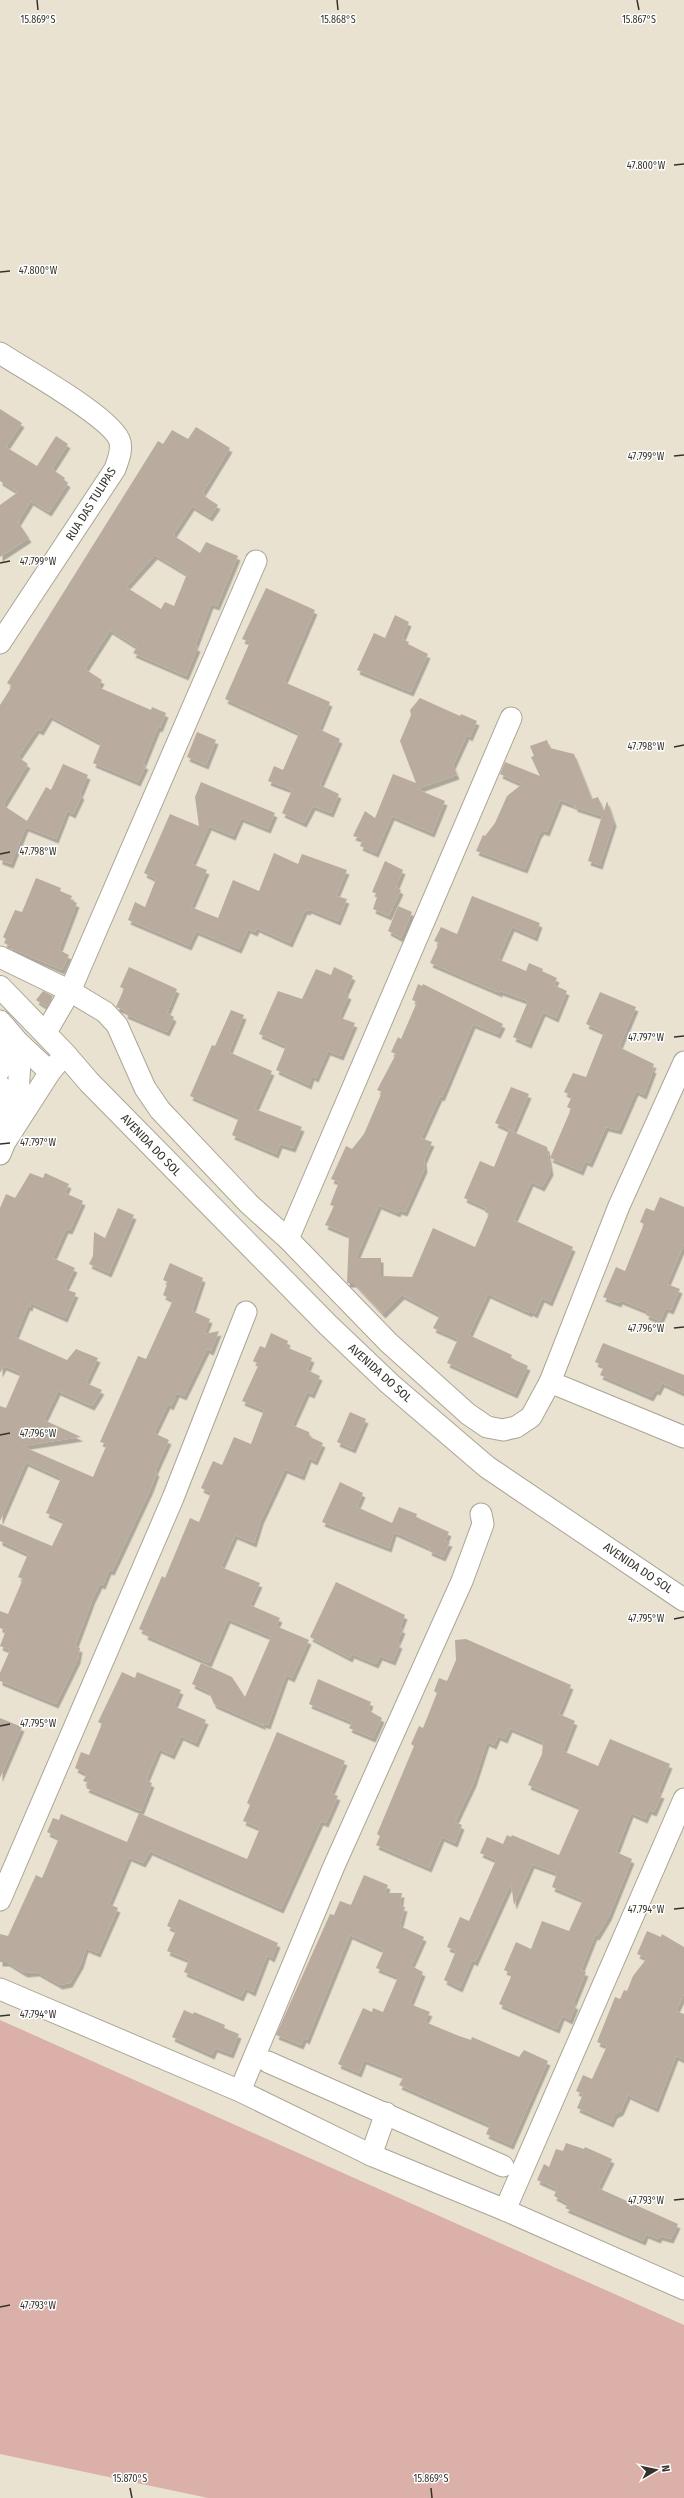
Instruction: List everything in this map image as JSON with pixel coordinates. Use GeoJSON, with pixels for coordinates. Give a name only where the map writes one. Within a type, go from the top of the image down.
{"type":"FeatureCollection","features":[{"type":"Feature","properties":{"kind":"street","name":"RUA DAS TULIPAS"},"geometry":{"type":"LineString","coordinates":[[0,353],[90,410],[115,433],[120,442],[120,455],[115,469],[0,643]]}},
{"type":"Feature","properties":{"kind":"street"},"geometry":{"type":"LineString","coordinates":[[45,1034],[70,991],[256,561]]}},
{"type":"Feature","properties":{"kind":"street"},"geometry":{"type":"LineString","coordinates":[[288,1239],[512,718]]}},
{"type":"Feature","properties":{"kind":"street"},"geometry":{"type":"LineString","coordinates":[[0,957],[70,991],[105,1012],[117,1025],[146,1088],[160,1110],[250,1204],[288,1239],[389,1343],[440,1390],[487,1427],[503,1430],[516,1427],[531,1417],[550,1382],[619,1206],[684,1062]]}},
{"type":"Feature","properties":{"kind":"street","name":"AVENIDA DO SOL"},"geometry":{"type":"LineString","coordinates":[[0,987],[112,1105],[322,1320],[390,1384],[487,1467],[684,1600]]}},
{"type":"Feature","properties":{"kind":"street"},"geometry":{"type":"LineString","coordinates":[[3,1024],[19,1043],[50,1072]]}},
{"type":"Feature","properties":{"kind":"street"},"geometry":{"type":"LineString","coordinates":[[0,1070],[3,1024]]}},
{"type":"Feature","properties":{"kind":"street"},"geometry":{"type":"LineString","coordinates":[[3,1145],[18,1096],[19,1043]]}},
{"type":"Feature","properties":{"kind":"street"},"geometry":{"type":"LineString","coordinates":[[3,1145],[50,1072],[65,1054]]}},
{"type":"Feature","properties":{"kind":"street"},"geometry":{"type":"LineString","coordinates":[[0,1086],[3,1145]]}},
{"type":"Feature","properties":{"kind":"street"},"geometry":{"type":"LineString","coordinates":[[0,1900],[173,1498],[246,1312]]}},
{"type":"Feature","properties":{"kind":"street"},"geometry":{"type":"LineString","coordinates":[[550,1382],[684,1437]]}},
{"type":"Feature","properties":{"kind":"street"},"geometry":{"type":"LineString","coordinates":[[240,2091],[334,1866],[462,1581],[483,1524],[481,1514]]}},
{"type":"Feature","properties":{"kind":"street"},"geometry":{"type":"LineString","coordinates":[[505,2210],[684,1799]]}},
{"type":"Feature","properties":{"kind":"street"},"geometry":{"type":"LineString","coordinates":[[0,1989],[240,2091],[371,2155],[505,2210],[684,2289]]}},
{"type":"Feature","properties":{"kind":"street"},"geometry":{"type":"LineString","coordinates":[[268,2062],[503,2166]]}},
{"type":"Feature","properties":{"kind":"street"},"geometry":{"type":"LineString","coordinates":[[371,2155],[386,2113]]}},
{"type":"Feature","properties":{"kind":"shaded area"},"geometry":{"type":"Polygon","coordinates":[[[0,2020],[684,2325],[684,2498],[208,2498],[0,2454],[0,2020]]]}},
{"type":"Feature","properties":{"kind":"building"},"geometry":{"type":"Polygon","coordinates":[[[0,409],[22,423],[6,447],[37,466],[56,436],[68,444],[52,469],[65,478],[64,480],[68,483],[49,512],[31,501],[18,522],[29,538],[0,557],[0,505],[18,492],[0,481],[0,409]]]}},
{"type":"Feature","properties":{"kind":"building"},"geometry":{"type":"Polygon","coordinates":[[[196,427],[230,448],[203,492],[205,494],[204,496],[218,505],[210,517],[192,506],[173,535],[200,553],[206,542],[238,556],[217,606],[211,604],[195,646],[198,647],[186,676],[133,653],[137,647],[110,630],[85,669],[102,680],[98,687],[151,710],[152,707],[166,713],[160,728],[158,727],[143,764],[146,765],[138,782],[93,763],[101,743],[50,716],[41,731],[37,729],[18,757],[28,764],[3,805],[27,821],[46,787],[51,790],[63,764],[88,775],[80,794],[82,795],[73,814],[67,811],[56,839],[26,827],[11,864],[0,860],[0,705],[12,686],[7,683],[158,441],[163,444],[172,430],[188,439],[196,427]],[[155,555],[126,587],[161,609],[165,602],[174,606],[187,574],[155,555]]]}},
{"type":"Feature","properties":{"kind":"building"},"geometry":{"type":"Polygon","coordinates":[[[266,588],[315,610],[284,682],[330,702],[319,729],[340,739],[320,785],[339,794],[331,813],[313,806],[304,823],[282,813],[292,790],[268,781],[274,766],[283,770],[299,733],[225,699],[250,642],[242,639],[266,588]]]}},
{"type":"Feature","properties":{"kind":"building"},"geometry":{"type":"Polygon","coordinates":[[[395,615],[409,622],[402,639],[409,642],[408,644],[428,654],[411,692],[357,670],[374,633],[385,638],[395,615]]]}},
{"type":"Feature","properties":{"kind":"building"},"geometry":{"type":"Polygon","coordinates":[[[420,698],[460,716],[461,714],[477,721],[470,737],[467,735],[453,765],[457,775],[417,789],[445,801],[432,833],[392,816],[376,853],[360,846],[363,839],[353,836],[365,811],[375,818],[393,774],[416,783],[400,741],[411,715],[410,710],[420,698]]]}},
{"type":"Feature","properties":{"kind":"building"},"geometry":{"type":"Polygon","coordinates":[[[197,732],[216,740],[206,765],[187,757],[197,732]]]}},
{"type":"Feature","properties":{"kind":"building"},"geometry":{"type":"Polygon","coordinates":[[[547,740],[550,748],[574,754],[592,799],[598,797],[604,811],[607,801],[614,822],[600,865],[588,861],[602,816],[574,807],[576,806],[560,800],[547,832],[542,830],[539,834],[525,869],[476,851],[483,835],[485,836],[495,823],[507,796],[522,784],[500,774],[505,762],[540,776],[531,757],[534,756],[530,746],[547,740]]]}},
{"type":"Feature","properties":{"kind":"building"},"geometry":{"type":"Polygon","coordinates":[[[201,782],[275,813],[268,829],[241,818],[233,836],[209,826],[192,864],[207,870],[191,907],[218,918],[233,880],[259,891],[274,853],[298,864],[302,854],[347,870],[336,896],[347,899],[338,921],[309,909],[308,911],[305,910],[290,943],[257,928],[255,932],[248,929],[239,949],[196,931],[189,946],[128,920],[135,902],[145,907],[156,879],[144,873],[170,814],[199,826],[195,797],[201,782]]]}},
{"type":"Feature","properties":{"kind":"building"},"geometry":{"type":"Polygon","coordinates":[[[385,861],[403,870],[396,887],[401,890],[389,916],[373,909],[378,894],[372,892],[385,861]]]}},
{"type":"Feature","properties":{"kind":"building"},"geometry":{"type":"Polygon","coordinates":[[[36,878],[61,888],[60,891],[72,896],[70,900],[77,903],[59,950],[69,955],[62,970],[10,948],[10,946],[4,943],[6,939],[3,937],[15,910],[22,912],[36,878]]]}},
{"type":"Feature","properties":{"kind":"building"},"geometry":{"type":"Polygon","coordinates":[[[472,896],[540,923],[535,937],[512,927],[498,959],[526,971],[529,963],[543,969],[542,971],[557,978],[554,985],[567,991],[556,1018],[543,1012],[529,1044],[513,1037],[528,1001],[500,991],[500,993],[430,963],[439,943],[434,941],[441,927],[457,934],[472,896]]]}},
{"type":"Feature","properties":{"kind":"building"},"geometry":{"type":"Polygon","coordinates":[[[398,906],[412,912],[401,938],[388,931],[398,906]]]}},
{"type":"Feature","properties":{"kind":"building"},"geometry":{"type":"Polygon","coordinates":[[[129,967],[177,989],[167,1013],[174,1017],[167,1032],[125,1014],[126,1011],[116,1007],[124,989],[120,987],[129,967]]]}},
{"type":"Feature","properties":{"kind":"building"},"geometry":{"type":"Polygon","coordinates":[[[334,967],[353,976],[345,993],[349,995],[340,1015],[341,1018],[355,1023],[341,1056],[328,1051],[316,1078],[312,1076],[309,1085],[276,1070],[286,1046],[259,1034],[278,991],[302,999],[316,969],[331,975],[334,967]]]}},
{"type":"Feature","properties":{"kind":"building"},"geometry":{"type":"Polygon","coordinates":[[[418,984],[422,986],[423,984],[503,1024],[498,1034],[473,1024],[442,1097],[440,1096],[421,1138],[432,1142],[424,1160],[425,1168],[405,1212],[399,1210],[398,1213],[379,1205],[356,1258],[381,1258],[381,1276],[412,1277],[433,1228],[475,1247],[489,1214],[485,1212],[486,1208],[464,1198],[480,1161],[494,1167],[509,1130],[547,1147],[551,1171],[542,1187],[531,1182],[514,1220],[573,1247],[550,1302],[542,1298],[535,1314],[488,1294],[469,1335],[512,1355],[511,1358],[528,1366],[515,1394],[447,1363],[458,1339],[433,1328],[440,1315],[402,1295],[383,1314],[354,1283],[347,1283],[349,1235],[325,1225],[334,1206],[330,1205],[339,1182],[331,1179],[346,1146],[352,1149],[364,1134],[382,1092],[377,1090],[396,1054],[391,1052],[398,1037],[401,1039],[417,1002],[412,1000],[418,984]]]}},
{"type":"Feature","properties":{"kind":"building"},"geometry":{"type":"Polygon","coordinates":[[[43,991],[53,996],[47,1007],[36,1000],[43,991]]]}},
{"type":"Feature","properties":{"kind":"building"},"geometry":{"type":"Polygon","coordinates":[[[600,992],[636,1007],[619,1047],[654,1064],[652,1068],[654,1069],[644,1095],[636,1091],[619,1130],[606,1127],[590,1163],[585,1161],[581,1171],[550,1158],[571,1109],[567,1107],[572,1096],[564,1092],[573,1073],[586,1077],[604,1032],[586,1024],[600,992]]]}},
{"type":"Feature","properties":{"kind":"building"},"geometry":{"type":"Polygon","coordinates":[[[231,1010],[244,1015],[229,1052],[272,1071],[255,1109],[302,1127],[293,1148],[280,1144],[276,1154],[232,1135],[239,1117],[190,1096],[212,1045],[215,1046],[231,1010]]]}},
{"type":"Feature","properties":{"kind":"building"},"geometry":{"type":"Polygon","coordinates":[[[511,1087],[529,1094],[513,1131],[495,1123],[511,1087]]]}},
{"type":"Feature","properties":{"kind":"building"},"geometry":{"type":"Polygon","coordinates":[[[30,1173],[43,1178],[45,1173],[69,1184],[65,1193],[83,1201],[70,1230],[66,1229],[53,1258],[75,1268],[65,1289],[76,1293],[65,1318],[31,1303],[30,1307],[28,1306],[15,1337],[67,1360],[76,1349],[98,1358],[86,1383],[102,1390],[92,1406],[58,1391],[44,1420],[81,1437],[22,1446],[93,1477],[107,1444],[100,1442],[138,1356],[146,1359],[173,1300],[163,1295],[168,1282],[163,1280],[170,1263],[203,1278],[192,1311],[210,1319],[204,1334],[219,1331],[211,1351],[207,1349],[184,1396],[177,1393],[171,1406],[168,1404],[154,1433],[169,1440],[155,1471],[157,1472],[151,1488],[112,1571],[109,1570],[103,1585],[100,1584],[93,1598],[75,1646],[80,1648],[78,1659],[56,1704],[0,1681],[0,1673],[10,1650],[0,1646],[6,1630],[0,1628],[0,1611],[8,1614],[23,1579],[18,1577],[28,1554],[0,1541],[0,1524],[52,1546],[64,1521],[46,1513],[61,1478],[26,1462],[0,1521],[0,1406],[6,1408],[21,1373],[4,1366],[0,1373],[0,1208],[6,1194],[15,1198],[30,1173]]]}},
{"type":"Feature","properties":{"kind":"building"},"geometry":{"type":"Polygon","coordinates":[[[660,1197],[684,1207],[684,1244],[667,1284],[680,1289],[671,1310],[666,1308],[660,1321],[646,1315],[647,1311],[620,1300],[619,1303],[603,1297],[616,1267],[625,1271],[644,1224],[640,1222],[646,1208],[654,1211],[660,1197]]]}},
{"type":"Feature","properties":{"kind":"building"},"geometry":{"type":"Polygon","coordinates":[[[118,1208],[134,1215],[109,1273],[89,1264],[93,1256],[94,1232],[105,1238],[118,1208]]]}},
{"type":"Feature","properties":{"kind":"building"},"geometry":{"type":"Polygon","coordinates":[[[271,1333],[288,1341],[286,1347],[312,1358],[307,1370],[320,1376],[312,1394],[307,1392],[292,1425],[309,1432],[310,1437],[323,1443],[315,1461],[309,1458],[302,1476],[285,1469],[261,1520],[254,1543],[235,1535],[221,1567],[260,1583],[250,1605],[280,1618],[276,1626],[309,1640],[292,1678],[286,1675],[268,1725],[262,1723],[264,1726],[214,1704],[209,1692],[192,1684],[201,1663],[232,1677],[245,1697],[271,1637],[228,1619],[209,1663],[145,1635],[146,1632],[139,1629],[162,1576],[165,1578],[190,1518],[199,1522],[211,1493],[201,1488],[213,1461],[222,1465],[234,1437],[251,1444],[264,1410],[242,1401],[259,1364],[253,1361],[260,1346],[265,1348],[271,1333]]]}},
{"type":"Feature","properties":{"kind":"building"},"geometry":{"type":"Polygon","coordinates":[[[603,1343],[684,1375],[684,1393],[662,1383],[658,1391],[655,1390],[651,1397],[600,1375],[604,1366],[595,1362],[603,1343]]]}},
{"type":"Feature","properties":{"kind":"building"},"geometry":{"type":"Polygon","coordinates":[[[350,1412],[366,1419],[353,1449],[337,1442],[350,1412]]]}},
{"type":"Feature","properties":{"kind":"building"},"geometry":{"type":"Polygon","coordinates":[[[340,1482],[363,1493],[357,1507],[392,1523],[399,1507],[417,1514],[416,1517],[449,1532],[445,1541],[450,1542],[443,1557],[429,1551],[430,1548],[394,1532],[389,1548],[322,1522],[340,1482]]]}},
{"type":"Feature","properties":{"kind":"building"},"geometry":{"type":"Polygon","coordinates":[[[336,1582],[405,1615],[400,1628],[403,1629],[397,1643],[400,1644],[393,1661],[380,1656],[376,1664],[352,1654],[350,1658],[310,1637],[336,1582]]]}},
{"type":"Feature","properties":{"kind":"building"},"geometry":{"type":"Polygon","coordinates":[[[466,1639],[571,1685],[559,1714],[575,1721],[563,1751],[598,1766],[610,1739],[670,1764],[658,1793],[662,1794],[654,1812],[649,1810],[645,1819],[631,1813],[616,1852],[632,1859],[609,1916],[597,1936],[595,1935],[581,1970],[586,1972],[573,2004],[576,2005],[570,2020],[562,2016],[557,2029],[499,2004],[511,1977],[510,1973],[504,1970],[516,1942],[531,1949],[542,1921],[569,1931],[583,1900],[552,1887],[557,1873],[532,1864],[514,1905],[511,1883],[475,1962],[472,1960],[460,1988],[444,1980],[456,1951],[447,1947],[460,1917],[469,1921],[496,1860],[480,1853],[487,1837],[503,1844],[507,1835],[511,1837],[512,1835],[559,1855],[580,1807],[528,1785],[542,1754],[543,1742],[510,1728],[505,1739],[498,1736],[494,1745],[487,1742],[474,1782],[455,1822],[462,1825],[455,1843],[442,1837],[429,1868],[376,1845],[380,1836],[377,1834],[414,1746],[411,1744],[419,1726],[423,1728],[437,1693],[434,1691],[439,1678],[447,1681],[456,1660],[455,1640],[466,1639]]]}},
{"type":"Feature","properties":{"kind":"building"},"geometry":{"type":"Polygon","coordinates":[[[122,1672],[135,1678],[137,1672],[181,1690],[174,1706],[206,1720],[196,1743],[181,1736],[172,1755],[159,1749],[146,1780],[152,1783],[141,1811],[86,1788],[89,1783],[83,1781],[87,1774],[75,1768],[81,1752],[89,1755],[102,1724],[98,1722],[122,1672]]]}},
{"type":"Feature","properties":{"kind":"building"},"geometry":{"type":"Polygon","coordinates":[[[318,1679],[371,1702],[368,1710],[382,1718],[373,1738],[349,1728],[352,1722],[309,1704],[318,1679]]]}},
{"type":"Feature","properties":{"kind":"building"},"geometry":{"type":"Polygon","coordinates":[[[0,1718],[22,1727],[0,1778],[0,1718]]]}},
{"type":"Feature","properties":{"kind":"building"},"geometry":{"type":"Polygon","coordinates":[[[277,1732],[345,1761],[331,1793],[338,1796],[326,1823],[321,1821],[281,1909],[150,1851],[143,1863],[129,1857],[109,1904],[118,1908],[98,1953],[86,1948],[81,1964],[70,1983],[60,1985],[37,1972],[25,1973],[7,1962],[0,1962],[0,1934],[8,1936],[36,1875],[42,1878],[59,1838],[47,1832],[53,1818],[59,1820],[61,1814],[127,1842],[139,1813],[247,1859],[260,1828],[243,1821],[250,1805],[247,1803],[277,1732]]]}},
{"type":"Feature","properties":{"kind":"building"},"geometry":{"type":"Polygon","coordinates":[[[364,1875],[388,1885],[385,1893],[402,1893],[400,1906],[405,1907],[400,1926],[424,1937],[411,1966],[423,1972],[410,2004],[430,2012],[425,2022],[471,2040],[472,2037],[519,2057],[524,2050],[548,2061],[511,2145],[486,2134],[490,2125],[399,2085],[404,2076],[364,2060],[359,2073],[338,2064],[363,2008],[372,2012],[373,2008],[383,2012],[398,1977],[376,1968],[384,1950],[350,1935],[307,2040],[304,2038],[301,2045],[276,2035],[330,1914],[334,1915],[340,1901],[351,1905],[364,1875]]]}},
{"type":"Feature","properties":{"kind":"building"},"geometry":{"type":"Polygon","coordinates":[[[179,1899],[278,1943],[272,1958],[267,1955],[253,1992],[245,1988],[241,1997],[184,1972],[189,1960],[167,1951],[176,1930],[167,1926],[179,1899]]]}},
{"type":"Feature","properties":{"kind":"building"},"geometry":{"type":"Polygon","coordinates":[[[647,1931],[661,1937],[662,1934],[684,1947],[684,1994],[676,2011],[684,2014],[684,2060],[676,2056],[656,2108],[628,2095],[621,2111],[615,2114],[611,2123],[577,2108],[583,2094],[576,2091],[583,2075],[592,2079],[607,2046],[597,2042],[615,1997],[620,1999],[624,1990],[627,1991],[633,1976],[647,1958],[637,1954],[647,1931]]]}},
{"type":"Feature","properties":{"kind":"building"},"geometry":{"type":"Polygon","coordinates":[[[184,2010],[193,2014],[194,2012],[225,2025],[224,2028],[239,2034],[231,2054],[215,2048],[212,2055],[172,2037],[184,2010]]]}},
{"type":"Feature","properties":{"kind":"building"},"geometry":{"type":"Polygon","coordinates":[[[566,2143],[584,2149],[585,2147],[612,2159],[598,2188],[678,2224],[671,2239],[660,2236],[658,2239],[646,2234],[643,2241],[565,2208],[569,2204],[554,2196],[557,2189],[537,2180],[544,2164],[549,2167],[556,2149],[563,2151],[566,2143]]]}}]}
